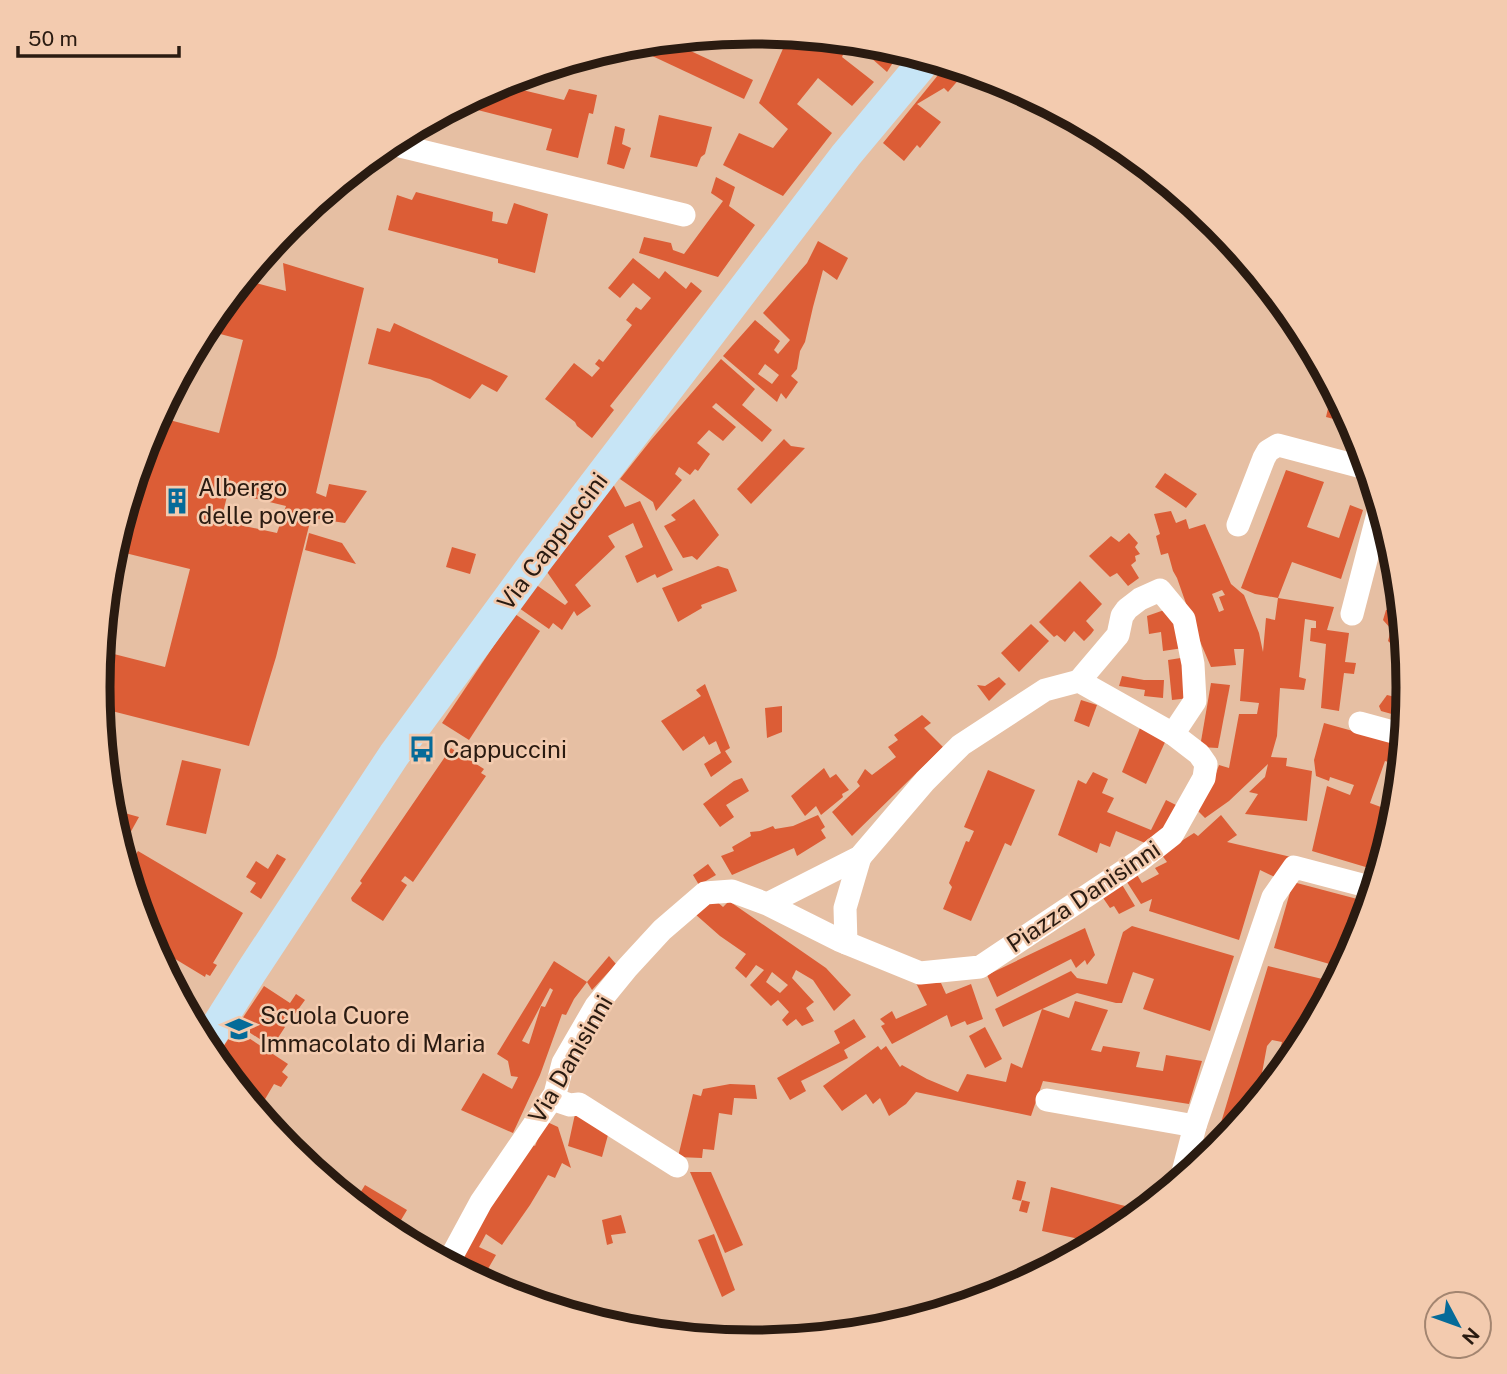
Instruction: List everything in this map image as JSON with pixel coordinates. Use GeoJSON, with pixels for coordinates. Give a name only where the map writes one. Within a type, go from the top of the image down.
{"type":"FeatureCollection","features":[{"type":"Feature","properties":{"kind":"street","name":"Via Cappuccini"},"geometry":{"type":"LineString","coordinates":[[212,1034],[394,755],[544,550],[846,155],[920,66]]}},
{"type":"Feature","properties":{"kind":"street"},"geometry":{"type":"LineString","coordinates":[[404,147],[684,215]]}},
{"type":"Feature","properties":{"kind":"street"},"geometry":{"type":"LineString","coordinates":[[1238,525],[1264,458],[1268,451],[1278,445],[1358,466]]}},
{"type":"Feature","properties":{"kind":"street"},"geometry":{"type":"LineString","coordinates":[[1352,614],[1376,523]]}},
{"type":"Feature","properties":{"kind":"street"},"geometry":{"type":"LineString","coordinates":[[767,904],[860,857],[925,781],[961,745],[1045,690],[1079,681],[1118,635],[1122,617],[1127,609],[1140,599],[1160,590],[1185,619],[1193,664],[1195,701],[1172,734]]}},
{"type":"Feature","properties":{"kind":"street","name":"Piazza Danisinni"},"geometry":{"type":"LineString","coordinates":[[767,904],[846,943],[920,973],[980,967],[1139,861],[1172,835],[1204,778],[1206,764],[1199,754],[1172,734],[1079,681]]}},
{"type":"Feature","properties":{"kind":"street"},"geometry":{"type":"LineString","coordinates":[[1360,723],[1395,732]]}},
{"type":"Feature","properties":{"kind":"street"},"geometry":{"type":"LineString","coordinates":[[846,943],[845,908],[860,857]]}},
{"type":"Feature","properties":{"kind":"street"},"geometry":{"type":"LineString","coordinates":[[1185,1164],[1195,1126],[1273,897],[1294,867],[1366,885]]}},
{"type":"Feature","properties":{"kind":"street","name":"Via Danisinni"},"geometry":{"type":"LineString","coordinates":[[452,1255],[481,1202],[555,1094],[563,1063],[596,1006],[627,968],[662,930],[705,893],[732,891],[767,904]]}},
{"type":"Feature","properties":{"kind":"street"},"geometry":{"type":"LineString","coordinates":[[552,1099],[570,1105],[579,1104],[677,1166]]}},
{"type":"Feature","properties":{"kind":"street"},"geometry":{"type":"LineString","coordinates":[[1046,1100],[1195,1126]]}},
{"type":"Feature","properties":{"kind":"building"},"geometry":{"type":"Polygon","coordinates":[[[785,45],[845,50],[842,57],[874,82],[852,106],[818,78],[797,104],[832,133],[783,196],[723,165],[739,133],[773,148],[788,129],[759,103],[785,45]]]}},
{"type":"Feature","properties":{"kind":"building"},"geometry":{"type":"Polygon","coordinates":[[[684,48],[753,80],[744,99],[648,54],[684,48]]]}},
{"type":"Feature","properties":{"kind":"building"},"geometry":{"type":"Polygon","coordinates":[[[867,54],[895,60],[887,72],[867,54]]]}},
{"type":"Feature","properties":{"kind":"building"},"geometry":{"type":"Polygon","coordinates":[[[940,72],[960,78],[948,92],[944,88],[917,104],[941,122],[920,148],[917,145],[904,161],[883,143],[940,72]]]}},
{"type":"Feature","properties":{"kind":"building"},"geometry":{"type":"Polygon","coordinates":[[[518,89],[564,100],[569,89],[597,95],[593,114],[589,113],[578,158],[546,150],[552,129],[472,109],[518,89]]]}},
{"type":"Feature","properties":{"kind":"building"},"geometry":{"type":"Polygon","coordinates":[[[659,115],[712,127],[705,154],[697,167],[650,157],[659,115]]]}},
{"type":"Feature","properties":{"kind":"building"},"geometry":{"type":"Polygon","coordinates":[[[615,126],[625,129],[622,144],[631,148],[624,169],[607,164],[615,126]]]}},
{"type":"Feature","properties":{"kind":"building"},"geometry":{"type":"Polygon","coordinates":[[[716,177],[735,187],[729,206],[755,225],[718,277],[639,253],[644,237],[671,243],[673,250],[684,254],[723,201],[711,193],[716,177]]]}},
{"type":"Feature","properties":{"kind":"building"},"geometry":{"type":"Polygon","coordinates":[[[416,192],[493,212],[492,221],[507,224],[514,203],[548,214],[535,273],[498,263],[498,259],[388,230],[397,195],[412,200],[416,192]]]}},
{"type":"Feature","properties":{"kind":"building"},"geometry":{"type":"Polygon","coordinates":[[[818,241],[848,258],[837,280],[823,270],[797,369],[791,376],[798,382],[786,399],[781,393],[777,402],[723,356],[755,320],[780,341],[774,350],[778,354],[790,340],[763,313],[807,263],[818,241]],[[765,364],[758,374],[772,384],[779,375],[765,364]]]}},
{"type":"Feature","properties":{"kind":"building"},"geometry":{"type":"Polygon","coordinates":[[[633,258],[659,279],[665,271],[686,289],[691,282],[702,291],[610,406],[614,410],[592,438],[545,399],[574,363],[592,377],[600,368],[595,364],[599,359],[603,362],[632,325],[626,320],[636,307],[641,310],[651,298],[633,283],[620,298],[608,288],[633,258]]]}},
{"type":"Feature","properties":{"kind":"building","name":"Albergo delle povere"},"geometry":{"type":"Polygon","coordinates":[[[283,263],[364,288],[316,493],[326,497],[329,484],[367,491],[345,523],[311,518],[276,657],[249,746],[111,711],[110,687],[112,653],[165,667],[190,569],[125,553],[132,521],[144,480],[169,420],[219,433],[243,340],[217,333],[254,283],[286,291],[283,263]],[[228,492],[221,521],[277,533],[286,506],[228,492]]]}},
{"type":"Feature","properties":{"kind":"building"},"geometry":{"type":"Polygon","coordinates":[[[394,323],[508,376],[497,392],[482,384],[470,399],[430,379],[368,364],[377,328],[390,332],[394,323]]]}},
{"type":"Feature","properties":{"kind":"building"},"geometry":{"type":"Polygon","coordinates":[[[721,359],[755,389],[742,405],[772,430],[762,442],[716,403],[712,407],[736,427],[723,441],[709,430],[697,443],[710,454],[698,471],[695,469],[690,475],[679,467],[675,474],[682,480],[656,511],[653,502],[620,479],[721,359]]]}},
{"type":"Feature","properties":{"kind":"building"},"geometry":{"type":"Polygon","coordinates":[[[1330,401],[1338,420],[1326,417],[1330,401]]]}},
{"type":"Feature","properties":{"kind":"building"},"geometry":{"type":"Polygon","coordinates":[[[784,439],[791,446],[805,448],[751,504],[737,489],[784,439]]]}},
{"type":"Feature","properties":{"kind":"building"},"geometry":{"type":"Polygon","coordinates":[[[1286,470],[1324,482],[1307,527],[1339,538],[1350,505],[1363,510],[1341,579],[1292,562],[1278,598],[1255,594],[1241,588],[1286,470]]]}},
{"type":"Feature","properties":{"kind":"building"},"geometry":{"type":"Polygon","coordinates":[[[1165,473],[1197,494],[1186,508],[1155,487],[1165,473]]]}},
{"type":"Feature","properties":{"kind":"building"},"geometry":{"type":"Polygon","coordinates":[[[613,484],[625,507],[640,501],[673,570],[657,578],[655,574],[637,583],[625,556],[643,547],[633,523],[608,536],[615,547],[575,585],[591,606],[577,616],[574,611],[562,630],[553,623],[549,629],[519,608],[535,584],[565,605],[568,602],[545,569],[613,484]]]}},
{"type":"Feature","properties":{"kind":"building"},"geometry":{"type":"Polygon","coordinates":[[[694,499],[719,535],[697,560],[692,556],[683,558],[664,526],[676,520],[671,515],[694,499]]]}},
{"type":"Feature","properties":{"kind":"building"},"geometry":{"type":"Polygon","coordinates":[[[1171,511],[1176,523],[1186,519],[1189,529],[1205,524],[1231,584],[1244,595],[1259,633],[1263,652],[1266,618],[1275,620],[1278,598],[1334,607],[1327,630],[1349,633],[1345,662],[1356,663],[1354,674],[1344,673],[1339,711],[1321,708],[1326,644],[1310,641],[1311,628],[1316,628],[1316,621],[1305,619],[1299,677],[1306,679],[1304,690],[1280,688],[1277,736],[1271,757],[1287,758],[1286,766],[1312,771],[1307,821],[1245,814],[1258,794],[1249,792],[1265,777],[1268,764],[1229,801],[1205,818],[1197,810],[1210,790],[1219,765],[1229,768],[1239,714],[1257,714],[1259,703],[1240,701],[1244,649],[1234,649],[1236,665],[1211,667],[1168,553],[1161,555],[1156,536],[1160,534],[1154,514],[1171,511]],[[1222,590],[1212,594],[1219,612],[1224,610],[1219,597],[1225,595],[1222,590]]]}},
{"type":"Feature","properties":{"kind":"building"},"geometry":{"type":"Polygon","coordinates":[[[309,533],[342,543],[356,564],[305,550],[309,533]]]}},
{"type":"Feature","properties":{"kind":"building"},"geometry":{"type":"Polygon","coordinates":[[[1129,533],[1138,543],[1135,547],[1140,554],[1135,556],[1136,561],[1131,565],[1139,578],[1128,586],[1117,573],[1110,577],[1089,556],[1111,536],[1119,542],[1129,533]]]}},
{"type":"Feature","properties":{"kind":"building"},"geometry":{"type":"Polygon","coordinates":[[[452,547],[476,554],[470,574],[446,567],[452,547]]]}},
{"type":"Feature","properties":{"kind":"building"},"geometry":{"type":"Polygon","coordinates":[[[718,566],[728,569],[737,591],[701,605],[702,608],[678,622],[662,588],[718,566]]]}},
{"type":"Feature","properties":{"kind":"building"},"geometry":{"type":"Polygon","coordinates":[[[1080,581],[1102,604],[1086,621],[1094,630],[1091,634],[1084,641],[1074,631],[1065,642],[1057,635],[1054,637],[1039,622],[1080,581]]]}},
{"type":"Feature","properties":{"kind":"building"},"geometry":{"type":"Polygon","coordinates":[[[1170,608],[1183,648],[1163,651],[1161,632],[1149,634],[1147,616],[1170,608]]]}},
{"type":"Feature","properties":{"kind":"building"},"geometry":{"type":"Polygon","coordinates":[[[1392,609],[1395,647],[1388,641],[1391,629],[1383,620],[1386,610],[1392,609]]]}},
{"type":"Feature","properties":{"kind":"building"},"geometry":{"type":"Polygon","coordinates":[[[515,614],[540,631],[469,740],[442,723],[515,614]]]}},
{"type":"Feature","properties":{"kind":"building"},"geometry":{"type":"Polygon","coordinates":[[[1031,624],[1049,641],[1019,672],[1001,653],[1031,624]]]}},
{"type":"Feature","properties":{"kind":"building"},"geometry":{"type":"Polygon","coordinates":[[[1187,657],[1190,698],[1172,700],[1168,660],[1187,657]]]}},
{"type":"Feature","properties":{"kind":"building"},"geometry":{"type":"Polygon","coordinates":[[[1122,676],[1164,680],[1163,698],[1144,696],[1145,690],[1119,686],[1122,676]]]}},
{"type":"Feature","properties":{"kind":"building"},"geometry":{"type":"Polygon","coordinates":[[[999,677],[1006,684],[989,701],[977,685],[985,686],[999,677]]]}},
{"type":"Feature","properties":{"kind":"building"},"geometry":{"type":"Polygon","coordinates":[[[1211,683],[1230,685],[1218,748],[1200,747],[1211,683]]]}},
{"type":"Feature","properties":{"kind":"building"},"geometry":{"type":"Polygon","coordinates":[[[705,684],[730,748],[725,751],[732,762],[711,777],[704,764],[721,753],[716,741],[709,745],[704,736],[683,751],[661,721],[701,696],[696,690],[705,684]]]}},
{"type":"Feature","properties":{"kind":"building"},"geometry":{"type":"Polygon","coordinates":[[[1387,695],[1397,697],[1396,715],[1381,711],[1379,706],[1387,695]]]}},
{"type":"Feature","properties":{"kind":"building"},"geometry":{"type":"Polygon","coordinates":[[[1081,700],[1097,705],[1089,727],[1074,721],[1081,700]]]}},
{"type":"Feature","properties":{"kind":"building"},"geometry":{"type":"Polygon","coordinates":[[[782,706],[782,732],[767,738],[765,708],[782,706]]]}},
{"type":"Feature","properties":{"kind":"building"},"geometry":{"type":"Polygon","coordinates":[[[922,715],[931,723],[924,728],[943,747],[852,836],[832,812],[860,786],[857,782],[865,769],[872,775],[896,757],[888,747],[898,740],[894,735],[922,715]]]}},
{"type":"Feature","properties":{"kind":"building"},"geometry":{"type":"Polygon","coordinates":[[[1324,723],[1394,742],[1392,763],[1385,761],[1370,803],[1385,808],[1370,868],[1312,851],[1327,786],[1350,795],[1354,785],[1330,777],[1329,781],[1316,776],[1314,760],[1324,723]]]}},
{"type":"Feature","properties":{"kind":"building"},"geometry":{"type":"Polygon","coordinates":[[[1140,728],[1166,740],[1146,784],[1122,772],[1140,728]]]}},
{"type":"Feature","properties":{"kind":"building"},"geometry":{"type":"Polygon","coordinates":[[[451,748],[484,769],[481,773],[486,776],[413,882],[405,876],[401,881],[407,885],[383,921],[351,898],[451,748]]]}},
{"type":"Feature","properties":{"kind":"building"},"geometry":{"type":"Polygon","coordinates":[[[182,760],[221,769],[206,834],[166,825],[182,760]]]}},
{"type":"Feature","properties":{"kind":"building"},"geometry":{"type":"Polygon","coordinates":[[[824,768],[830,778],[836,774],[849,790],[821,815],[816,806],[805,816],[791,796],[824,768]]]}},
{"type":"Feature","properties":{"kind":"building"},"geometry":{"type":"Polygon","coordinates":[[[988,770],[1035,790],[1011,846],[1005,843],[971,921],[943,909],[952,887],[949,883],[966,841],[969,842],[974,831],[964,827],[988,770]]]}},
{"type":"Feature","properties":{"kind":"building"},"geometry":{"type":"Polygon","coordinates":[[[1093,772],[1108,779],[1102,793],[1114,798],[1107,812],[1151,830],[1166,800],[1178,806],[1164,837],[1150,845],[1116,831],[1110,847],[1100,843],[1097,853],[1058,835],[1078,780],[1086,784],[1093,772]]]}},
{"type":"Feature","properties":{"kind":"building"},"geometry":{"type":"Polygon","coordinates":[[[742,778],[749,791],[726,805],[734,817],[720,827],[703,804],[742,778]]]}},
{"type":"Feature","properties":{"kind":"building"},"geometry":{"type":"Polygon","coordinates":[[[123,813],[139,817],[128,836],[123,813]]]}},
{"type":"Feature","properties":{"kind":"building"},"geometry":{"type":"Polygon","coordinates":[[[818,815],[825,827],[821,830],[826,838],[797,856],[794,848],[732,875],[721,856],[734,851],[732,847],[751,836],[750,832],[773,826],[775,829],[793,826],[818,815]]]}},
{"type":"Feature","properties":{"kind":"building"},"geometry":{"type":"Polygon","coordinates":[[[1221,815],[1237,835],[1227,842],[1291,857],[1279,879],[1260,870],[1239,940],[1149,911],[1152,899],[1141,904],[1125,879],[1136,873],[1142,883],[1159,874],[1155,868],[1167,862],[1161,854],[1194,833],[1198,836],[1221,815]]]}},
{"type":"Feature","properties":{"kind":"building"},"geometry":{"type":"Polygon","coordinates":[[[138,851],[243,913],[213,963],[217,965],[210,976],[206,974],[205,977],[169,955],[144,894],[134,858],[138,851]]]}},
{"type":"Feature","properties":{"kind":"building"},"geometry":{"type":"Polygon","coordinates":[[[277,854],[286,859],[261,899],[250,892],[256,883],[246,877],[256,861],[268,869],[277,854]]]}},
{"type":"Feature","properties":{"kind":"building"},"geometry":{"type":"Polygon","coordinates":[[[708,864],[716,875],[699,885],[693,875],[708,864]]]}},
{"type":"Feature","properties":{"kind":"building"},"geometry":{"type":"Polygon","coordinates":[[[1293,882],[1361,900],[1333,965],[1274,948],[1293,882]]]}},
{"type":"Feature","properties":{"kind":"building"},"geometry":{"type":"Polygon","coordinates":[[[1121,883],[1135,906],[1119,914],[1114,906],[1110,908],[1101,895],[1121,883]]]}},
{"type":"Feature","properties":{"kind":"building"},"geometry":{"type":"Polygon","coordinates":[[[714,899],[723,907],[729,901],[826,968],[851,995],[834,1011],[813,980],[796,970],[792,978],[814,1002],[806,1008],[814,1021],[802,1026],[796,1019],[787,1026],[782,1020],[789,1012],[778,1000],[771,1006],[750,985],[764,970],[756,965],[746,978],[735,968],[746,954],[695,914],[714,899]],[[772,972],[766,982],[780,993],[788,985],[772,972]]]}},
{"type":"Feature","properties":{"kind":"building"},"geometry":{"type":"Polygon","coordinates":[[[1132,926],[1234,956],[1210,1031],[1143,1009],[1154,979],[1133,972],[1122,1003],[1077,993],[1003,1027],[995,1009],[1071,971],[1077,978],[1107,984],[1123,932],[1132,926]]]}},
{"type":"Feature","properties":{"kind":"building"},"geometry":{"type":"Polygon","coordinates":[[[1085,928],[1095,955],[1087,965],[1085,960],[1076,968],[1071,959],[997,997],[987,975],[1085,928]]]}},
{"type":"Feature","properties":{"kind":"building"},"geometry":{"type":"Polygon","coordinates":[[[609,956],[616,964],[592,990],[587,982],[609,956]]]}},
{"type":"Feature","properties":{"kind":"building"},"geometry":{"type":"Polygon","coordinates":[[[554,961],[587,982],[566,1015],[562,1014],[540,1075],[513,1133],[461,1110],[483,1073],[512,1089],[518,1077],[511,1076],[508,1061],[497,1054],[554,961]],[[550,988],[522,1041],[529,1044],[541,1006],[545,1007],[553,990],[550,988]]]}},
{"type":"Feature","properties":{"kind":"building"},"geometry":{"type":"Polygon","coordinates":[[[1268,966],[1326,980],[1311,1009],[1277,1060],[1282,1042],[1272,1040],[1267,1046],[1262,1073],[1267,1074],[1219,1131],[1268,966]]]}},
{"type":"Feature","properties":{"kind":"building"},"geometry":{"type":"Polygon","coordinates":[[[916,983],[941,983],[946,994],[971,984],[983,1019],[967,1025],[965,1021],[951,1027],[947,1015],[892,1044],[881,1026],[885,1024],[880,1019],[892,1011],[896,1019],[927,1005],[916,983]]]}},
{"type":"Feature","properties":{"kind":"building"},"geometry":{"type":"Polygon","coordinates":[[[264,986],[290,1003],[296,994],[305,1000],[289,1022],[286,1020],[282,1025],[285,1027],[272,1047],[238,1025],[264,986]]]}},
{"type":"Feature","properties":{"kind":"building"},"geometry":{"type":"Polygon","coordinates":[[[1075,1001],[1108,1010],[1091,1050],[1101,1052],[1103,1046],[1140,1052],[1136,1067],[1163,1071],[1166,1055],[1202,1061],[1189,1104],[1043,1081],[1031,1116],[916,1092],[906,1104],[889,1116],[880,1098],[873,1104],[866,1094],[842,1111],[823,1086],[878,1046],[881,1050],[886,1046],[900,1067],[902,1065],[958,1092],[967,1074],[1006,1082],[1011,1063],[1022,1068],[1042,1009],[1069,1018],[1075,1001]]]}},
{"type":"Feature","properties":{"kind":"building"},"geometry":{"type":"Polygon","coordinates":[[[854,1019],[866,1037],[844,1050],[848,1058],[801,1081],[806,1091],[790,1100],[777,1078],[840,1043],[834,1031],[854,1019]]]}},
{"type":"Feature","properties":{"kind":"building"},"geometry":{"type":"Polygon","coordinates":[[[985,1027],[1002,1059],[985,1068],[969,1036],[985,1027]]]}},
{"type":"Feature","properties":{"kind":"building"},"geometry":{"type":"Polygon","coordinates":[[[235,1029],[288,1064],[282,1072],[288,1077],[281,1087],[274,1084],[263,1103],[222,1048],[235,1029]]]}},
{"type":"Feature","properties":{"kind":"building"},"geometry":{"type":"Polygon","coordinates":[[[730,1084],[755,1085],[757,1099],[734,1098],[732,1115],[719,1113],[714,1150],[703,1149],[702,1158],[678,1157],[693,1094],[701,1096],[703,1089],[730,1084]]]}},
{"type":"Feature","properties":{"kind":"building"},"geometry":{"type":"Polygon","coordinates":[[[575,1114],[608,1135],[602,1157],[568,1146],[575,1114]]]}},
{"type":"Feature","properties":{"kind":"building"},"geometry":{"type":"Polygon","coordinates":[[[545,1121],[558,1127],[571,1168],[562,1163],[555,1178],[548,1175],[502,1245],[486,1234],[479,1247],[496,1255],[486,1272],[457,1258],[527,1141],[535,1146],[545,1121]]]}},
{"type":"Feature","properties":{"kind":"building"},"geometry":{"type":"Polygon","coordinates":[[[690,1172],[711,1172],[743,1245],[725,1253],[690,1172]]]}},
{"type":"Feature","properties":{"kind":"building"},"geometry":{"type":"Polygon","coordinates":[[[1017,1180],[1026,1182],[1021,1201],[1012,1199],[1017,1180]]]}},
{"type":"Feature","properties":{"kind":"building"},"geometry":{"type":"Polygon","coordinates":[[[365,1185],[407,1210],[399,1224],[359,1195],[365,1185]]]}},
{"type":"Feature","properties":{"kind":"building"},"geometry":{"type":"Polygon","coordinates":[[[1051,1187],[1131,1207],[1082,1240],[1042,1231],[1051,1187]]]}},
{"type":"Feature","properties":{"kind":"building"},"geometry":{"type":"Polygon","coordinates":[[[1022,1200],[1030,1202],[1027,1213],[1019,1211],[1022,1200]]]}},
{"type":"Feature","properties":{"kind":"building"},"geometry":{"type":"Polygon","coordinates":[[[621,1215],[626,1233],[611,1235],[613,1243],[607,1245],[602,1220],[621,1215]]]}},
{"type":"Feature","properties":{"kind":"building"},"geometry":{"type":"Polygon","coordinates":[[[714,1234],[735,1290],[722,1297],[698,1240],[714,1234]]]}},
{"type":"Feature","properties":{"kind":"place","name":"Albergo delle povere"},"geometry":{"type":"Point","coordinates":[177,501]}},
{"type":"Feature","properties":{"kind":"place","name":"Cappuccini"},"geometry":{"type":"Point","coordinates":[422,749]}},
{"type":"Feature","properties":{"kind":"place","name":"Scuola Cuore Immacolato di Maria"},"geometry":{"type":"Point","coordinates":[239,1029]}}]}
